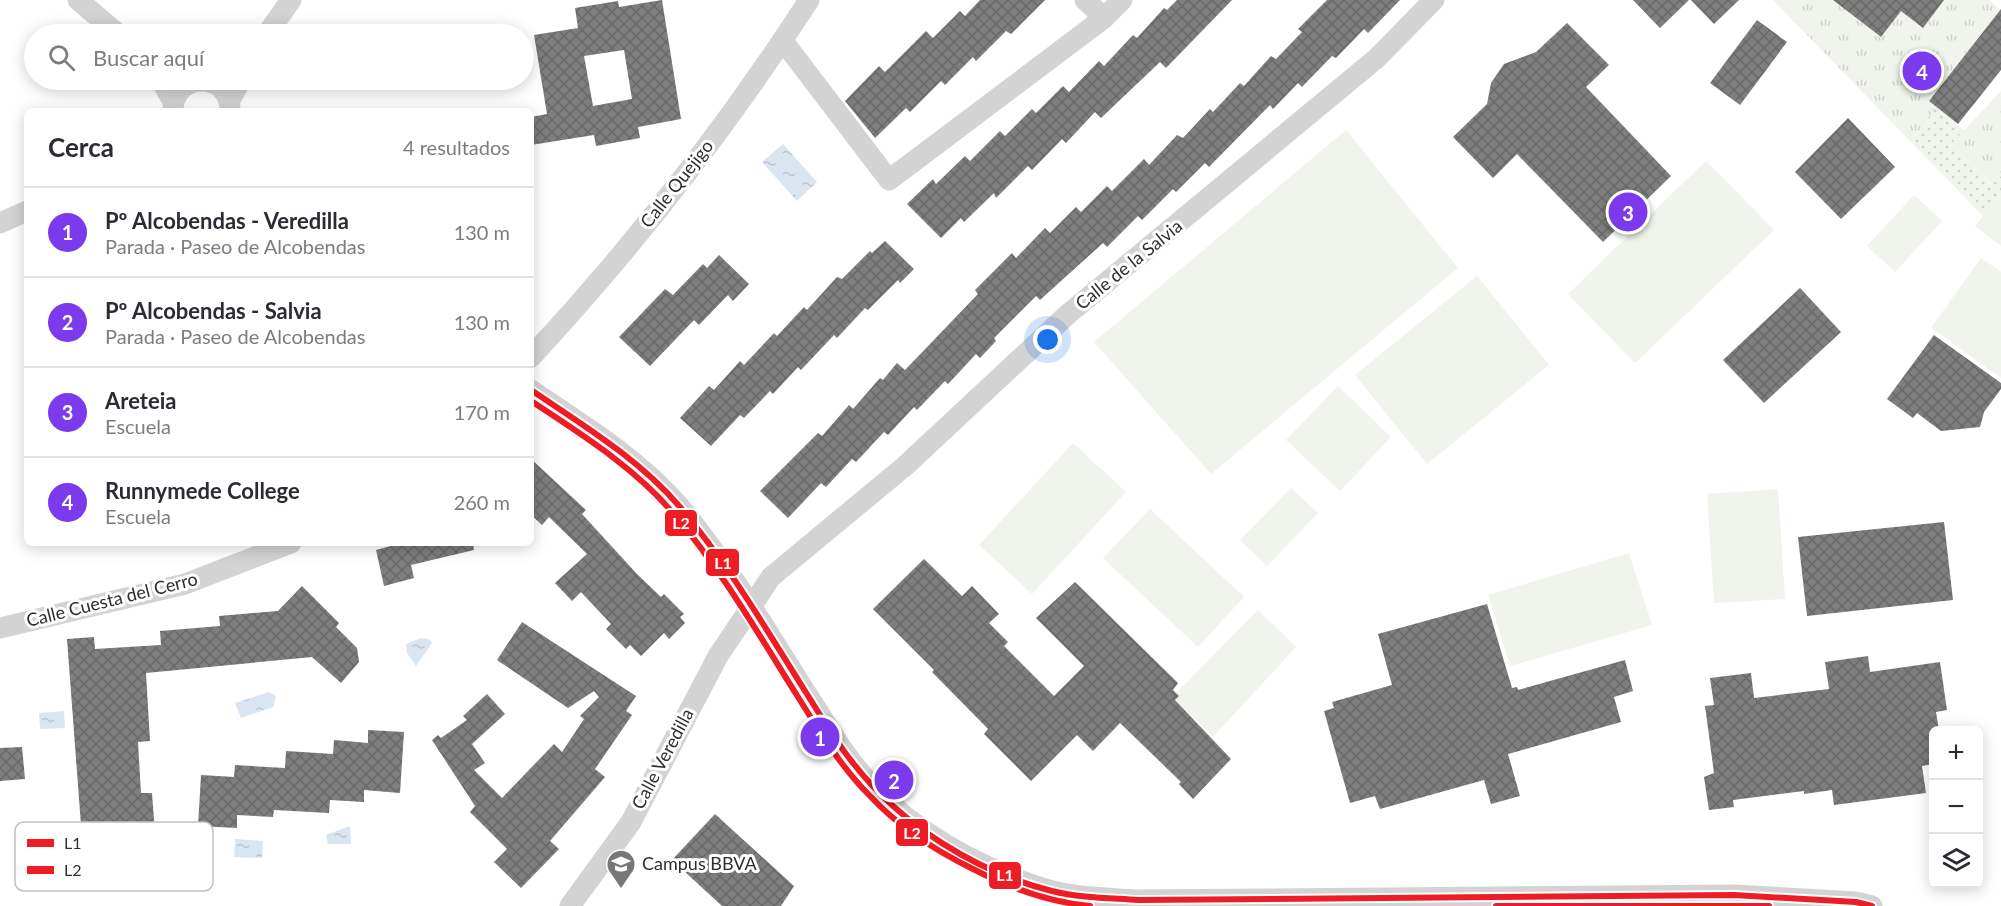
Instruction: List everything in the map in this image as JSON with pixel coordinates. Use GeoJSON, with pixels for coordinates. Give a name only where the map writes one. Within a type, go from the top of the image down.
{"type":"FeatureCollection","features":[{"type":"Feature","properties":{"kind":"street"},"geometry":{"type":"LineString","coordinates":[[78,0],[106,24]]}},
{"type":"Feature","properties":{"kind":"street"},"geometry":{"type":"LineString","coordinates":[[274,24],[291,0]]}},
{"type":"Feature","properties":{"kind":"street","name":"Calle Quejigo"},"geometry":{"type":"LineString","coordinates":[[534,354],[578,307],[665,201],[737,107],[809,0]]}},
{"type":"Feature","properties":{"kind":"street"},"geometry":{"type":"LineString","coordinates":[[1085,0],[1104,18]]}},
{"type":"Feature","properties":{"kind":"street"},"geometry":{"type":"LineString","coordinates":[[783,41],[889,180],[1104,18],[1122,0]]}},
{"type":"Feature","properties":{"kind":"street","name":"Calle de la Salvia"},"geometry":{"type":"LineString","coordinates":[[752,609],[771,577],[789,560],[905,466],[1067,315],[1377,58],[1434,0]]}},
{"type":"Feature","properties":{"kind":"street"},"geometry":{"type":"LineString","coordinates":[[164,90],[172,108]]}},
{"type":"Feature","properties":{"kind":"street"},"geometry":{"type":"LineString","coordinates":[[172,108],[181,90]]}},
{"type":"Feature","properties":{"kind":"street"},"geometry":{"type":"LineString","coordinates":[[221,90],[229,107]]}},
{"type":"Feature","properties":{"kind":"street"},"geometry":{"type":"LineString","coordinates":[[229,107],[237,90]]}},
{"type":"Feature","properties":{"kind":"street"},"geometry":{"type":"LineString","coordinates":[[0,224],[24,212]]}},
{"type":"Feature","properties":{"kind":"street"},"geometry":{"type":"LineString","coordinates":[[534,392],[602,438],[654,478],[681,508],[752,609],[830,730],[858,770],[880,794],[917,826],[954,851],[1040,888],[1087,897],[1138,900],[1734,900],[1856,902],[1872,906]]}},
{"type":"Feature","properties":{"kind":"street","name":"Calle Cuesta del Cerro"},"geometry":{"type":"LineString","coordinates":[[0,628],[185,584],[283,546]]}},
{"type":"Feature","properties":{"kind":"street","name":"Calle Veredilla"},"geometry":{"type":"LineString","coordinates":[[570,906],[631,822],[718,656],[752,609]]}},
{"type":"Feature","properties":{"kind":"green space"},"geometry":{"type":"Polygon","coordinates":[[[1773,0],[1833,0],[1880,37],[1901,11],[1923,28],[1944,0],[1989,0],[2000,10],[1929,100],[1936,107],[1911,142],[1773,0]]]}},
{"type":"Feature","properties":{"kind":"green space"},"geometry":{"type":"Polygon","coordinates":[[[2001,91],[2001,176],[1993,185],[1951,144],[2001,91]]]}},
{"type":"Feature","properties":{"kind":"green space"},"geometry":{"type":"Polygon","coordinates":[[[1936,107],[1964,130],[1951,144],[1992,185],[2001,176],[2001,194],[1983,216],[1911,142],[1936,107]]]}},
{"type":"Feature","properties":{"kind":"green space"},"geometry":{"type":"Polygon","coordinates":[[[1346,130],[1458,268],[1211,474],[1094,342],[1346,130]]]}},
{"type":"Feature","properties":{"kind":"green space"},"geometry":{"type":"Polygon","coordinates":[[[1706,161],[1774,230],[1635,363],[1568,294],[1706,161]]]}},
{"type":"Feature","properties":{"kind":"green space"},"geometry":{"type":"Polygon","coordinates":[[[2001,194],[2001,246],[1975,226],[2001,194]]]}},
{"type":"Feature","properties":{"kind":"green space"},"geometry":{"type":"Polygon","coordinates":[[[1914,195],[1942,221],[1895,272],[1867,246],[1914,195]]]}},
{"type":"Feature","properties":{"kind":"green space"},"geometry":{"type":"Polygon","coordinates":[[[1981,258],[2001,272],[2001,378],[1931,328],[1981,258]]]}},
{"type":"Feature","properties":{"kind":"green space"},"geometry":{"type":"Polygon","coordinates":[[[1477,276],[1549,365],[1427,464],[1355,375],[1477,276]]]}},
{"type":"Feature","properties":{"kind":"green space"},"geometry":{"type":"Polygon","coordinates":[[[1338,386],[1391,437],[1340,491],[1286,440],[1338,386]]]}},
{"type":"Feature","properties":{"kind":"green space"},"geometry":{"type":"Polygon","coordinates":[[[1073,443],[1126,492],[1032,594],[979,545],[1073,443]]]}},
{"type":"Feature","properties":{"kind":"green space"},"geometry":{"type":"Polygon","coordinates":[[[1291,488],[1318,513],[1267,566],[1240,540],[1291,488]]]}},
{"type":"Feature","properties":{"kind":"green space"},"geometry":{"type":"Polygon","coordinates":[[[1778,489],[1785,599],[1714,603],[1707,494],[1778,489]]]}},
{"type":"Feature","properties":{"kind":"green space"},"geometry":{"type":"Polygon","coordinates":[[[1150,509],[1244,597],[1198,647],[1103,558],[1150,509]]]}},
{"type":"Feature","properties":{"kind":"green space"},"geometry":{"type":"Polygon","coordinates":[[[1629,553],[1652,625],[1510,666],[1488,595],[1629,553]]]}},
{"type":"Feature","properties":{"kind":"green space"},"geometry":{"type":"Polygon","coordinates":[[[1258,610],[1296,647],[1213,737],[1175,700],[1179,696],[1176,693],[1258,610]]]}},
{"type":"Feature","properties":{"kind":"water"},"geometry":{"type":"Polygon","coordinates":[[[783,144],[817,182],[797,201],[762,162],[783,144]]]}},
{"type":"Feature","properties":{"kind":"water"},"geometry":{"type":"Polygon","coordinates":[[[421,638],[429,639],[432,643],[416,666],[407,653],[406,644],[421,638]]]}},
{"type":"Feature","properties":{"kind":"water"},"geometry":{"type":"Polygon","coordinates":[[[269,692],[276,696],[273,707],[241,718],[235,703],[269,692]]]}},
{"type":"Feature","properties":{"kind":"water"},"geometry":{"type":"Polygon","coordinates":[[[64,711],[65,728],[40,729],[39,713],[64,711]]]}},
{"type":"Feature","properties":{"kind":"water"},"geometry":{"type":"Polygon","coordinates":[[[350,826],[351,844],[328,844],[326,835],[350,826]]]}},
{"type":"Feature","properties":{"kind":"water"},"geometry":{"type":"Polygon","coordinates":[[[235,839],[263,841],[262,858],[234,857],[235,839]]]}},
{"type":"Feature","properties":{"kind":"building"},"geometry":{"type":"Polygon","coordinates":[[[662,0],[681,119],[638,127],[640,138],[596,146],[594,135],[534,145],[534,116],[547,114],[534,35],[578,28],[575,8],[618,1],[619,7],[662,0]],[[624,50],[584,56],[593,106],[632,99],[624,50]]]}},
{"type":"Feature","properties":{"kind":"building"},"geometry":{"type":"Polygon","coordinates":[[[980,0],[1045,0],[1011,34],[1006,31],[976,61],[973,57],[945,85],[941,81],[910,112],[906,108],[875,138],[845,101],[879,66],[885,72],[926,31],[933,38],[960,11],[965,16],[980,0]]]}},
{"type":"Feature","properties":{"kind":"building"},"geometry":{"type":"Polygon","coordinates":[[[1177,0],[1232,0],[1166,68],[1160,62],[1101,118],[1095,112],[1066,143],[1062,139],[1032,170],[1028,166],[996,198],[994,193],[964,222],[961,218],[941,238],[907,204],[933,179],[936,184],[965,156],[970,161],[1000,131],[1005,136],[1032,109],[1036,113],[1063,86],[1069,92],[1099,61],[1104,66],[1133,35],[1137,38],[1164,8],[1167,10],[1177,0]]]}},
{"type":"Feature","properties":{"kind":"building"},"geometry":{"type":"Polygon","coordinates":[[[1327,0],[1400,0],[1368,33],[1364,29],[1336,58],[1332,56],[1302,87],[1298,83],[1273,109],[1270,105],[1209,167],[1205,163],[1176,192],[1173,189],[1142,220],[1138,216],[1107,247],[1103,243],[1040,300],[1036,296],[994,338],[996,341],[980,358],[976,354],[948,384],[945,381],[917,410],[914,407],[888,435],[884,432],[856,462],[852,459],[826,487],[821,483],[788,518],[760,491],[818,433],[822,436],[849,405],[853,409],[880,378],[883,380],[897,363],[905,370],[978,294],[975,290],[1012,253],[1016,258],[1045,228],[1050,233],[1076,207],[1081,212],[1107,186],[1112,191],[1144,159],[1149,165],[1177,135],[1183,138],[1210,109],[1213,112],[1240,83],[1244,86],[1271,56],[1276,59],[1302,32],[1298,29],[1327,0]]]}},
{"type":"Feature","properties":{"kind":"building"},"geometry":{"type":"Polygon","coordinates":[[[1633,0],[1689,0],[1660,28],[1633,0]]]}},
{"type":"Feature","properties":{"kind":"building"},"geometry":{"type":"Polygon","coordinates":[[[1691,0],[1739,0],[1714,24],[1691,0]]]}},
{"type":"Feature","properties":{"kind":"building"},"geometry":{"type":"Polygon","coordinates":[[[1833,0],[1944,0],[1923,28],[1901,11],[1881,37],[1833,0]]]}},
{"type":"Feature","properties":{"kind":"building"},"geometry":{"type":"Polygon","coordinates":[[[2001,9],[2001,70],[1958,124],[1929,101],[2001,9]]]}},
{"type":"Feature","properties":{"kind":"building"},"geometry":{"type":"Polygon","coordinates":[[[1757,20],[1787,42],[1740,105],[1710,83],[1757,20]]]}},
{"type":"Feature","properties":{"kind":"building"},"geometry":{"type":"Polygon","coordinates":[[[1567,23],[1609,65],[1586,87],[1671,176],[1603,242],[1517,154],[1493,178],[1453,137],[1487,104],[1491,83],[1504,64],[1536,52],[1567,23]]]}},
{"type":"Feature","properties":{"kind":"building"},"geometry":{"type":"Polygon","coordinates":[[[1848,118],[1895,167],[1841,219],[1795,172],[1848,118]]]}},
{"type":"Feature","properties":{"kind":"building"},"geometry":{"type":"Polygon","coordinates":[[[885,241],[914,269],[900,283],[898,280],[868,310],[865,308],[837,338],[834,335],[801,370],[798,367],[773,394],[770,391],[744,418],[740,415],[711,446],[680,418],[709,386],[714,390],[740,361],[744,365],[774,333],[777,336],[804,307],[807,310],[837,277],[842,279],[870,251],[872,253],[885,241]]]}},
{"type":"Feature","properties":{"kind":"building"},"geometry":{"type":"Polygon","coordinates":[[[719,255],[749,284],[733,301],[728,295],[699,325],[694,320],[650,366],[619,337],[665,289],[673,295],[703,264],[707,268],[719,255]]]}},
{"type":"Feature","properties":{"kind":"building"},"geometry":{"type":"Polygon","coordinates":[[[1800,288],[1841,332],[1764,403],[1723,360],[1800,288]]]}},
{"type":"Feature","properties":{"kind":"building"},"geometry":{"type":"Polygon","coordinates":[[[1934,335],[2001,383],[2001,389],[1984,412],[1980,427],[1941,431],[1917,413],[1913,418],[1887,399],[1934,335]]]}},
{"type":"Feature","properties":{"kind":"building"},"geometry":{"type":"Polygon","coordinates":[[[534,462],[586,510],[582,514],[637,574],[661,597],[664,594],[684,614],[680,617],[685,623],[669,639],[664,633],[641,656],[630,645],[626,649],[606,629],[611,624],[581,592],[572,601],[555,583],[587,554],[549,517],[542,525],[534,518],[534,462]]]}},
{"type":"Feature","properties":{"kind":"building"},"geometry":{"type":"Polygon","coordinates":[[[1944,522],[1953,600],[1807,616],[1798,537],[1944,522]]]}},
{"type":"Feature","properties":{"kind":"building"},"geometry":{"type":"Polygon","coordinates":[[[391,546],[473,546],[474,550],[411,565],[414,578],[384,586],[376,550],[391,546]]]}},
{"type":"Feature","properties":{"kind":"building"},"geometry":{"type":"Polygon","coordinates":[[[924,559],[962,596],[972,586],[999,614],[989,623],[1008,642],[1004,646],[1054,696],[1084,666],[1036,618],[1075,582],[1178,683],[1173,690],[1179,696],[1175,700],[1231,759],[1193,799],[1179,784],[1181,782],[1120,723],[1093,751],[1077,735],[1031,781],[984,734],[988,729],[932,672],[934,670],[873,609],[924,559]]]}},
{"type":"Feature","properties":{"kind":"building"},"geometry":{"type":"Polygon","coordinates":[[[302,586],[339,623],[336,627],[357,648],[359,662],[341,683],[312,657],[146,673],[150,741],[138,742],[141,793],[152,793],[154,822],[81,822],[67,639],[94,637],[95,649],[161,645],[160,631],[220,626],[219,616],[278,611],[302,586]]]}},
{"type":"Feature","properties":{"kind":"building"},"geometry":{"type":"Polygon","coordinates":[[[1487,604],[1512,688],[1517,687],[1518,690],[1625,660],[1633,691],[1614,697],[1621,722],[1508,754],[1520,796],[1491,804],[1484,780],[1380,809],[1375,796],[1350,803],[1324,711],[1334,708],[1332,702],[1392,685],[1378,634],[1487,604]]]}},
{"type":"Feature","properties":{"kind":"building"},"geometry":{"type":"Polygon","coordinates":[[[522,622],[636,696],[626,711],[632,715],[595,769],[605,777],[550,841],[559,849],[521,888],[494,862],[507,849],[470,812],[475,806],[432,740],[438,735],[441,738],[467,720],[463,716],[487,694],[505,714],[472,744],[485,763],[474,770],[502,798],[554,744],[562,752],[584,719],[580,716],[599,697],[594,691],[568,708],[497,660],[522,622]]]}},
{"type":"Feature","properties":{"kind":"building"},"geometry":{"type":"Polygon","coordinates":[[[1868,656],[1870,672],[1940,662],[1947,710],[1936,712],[1938,726],[1929,726],[1929,765],[1922,766],[1926,793],[1834,805],[1832,790],[1804,794],[1804,791],[1733,800],[1734,807],[1709,810],[1704,777],[1714,773],[1705,706],[1714,705],[1710,678],[1751,673],[1754,698],[1829,689],[1825,662],[1868,656]]]}},
{"type":"Feature","properties":{"kind":"building"},"geometry":{"type":"Polygon","coordinates":[[[368,730],[404,732],[400,793],[364,790],[364,802],[330,800],[329,813],[274,810],[273,817],[237,815],[237,828],[213,827],[213,822],[198,822],[201,775],[234,777],[235,765],[285,768],[286,751],[333,754],[334,740],[368,743],[368,730]]]}},
{"type":"Feature","properties":{"kind":"building"},"geometry":{"type":"Polygon","coordinates":[[[22,747],[25,779],[0,781],[0,748],[22,747]]]}},
{"type":"Feature","properties":{"kind":"building"},"geometry":{"type":"Polygon","coordinates":[[[715,814],[794,886],[781,906],[722,906],[672,860],[715,814]]]}},
{"type":"Feature","properties":{"kind":"transit line","name":"L1"},"geometry":{"type":"LineString","coordinates":[[534,392],[629,458],[680,507],[730,574],[840,746],[872,786],[917,826],[942,843],[996,872],[1024,883],[1073,895],[1138,900],[1734,895],[1856,902],[1872,906]]}},
{"type":"Feature","properties":{"kind":"transit line","name":"L2"},"geometry":{"type":"LineString","coordinates":[[534,403],[624,466],[658,496],[673,513],[723,579],[831,749],[859,785],[881,807],[932,846],[987,876],[1044,898],[1090,906]]}},
{"type":"Feature","properties":{"kind":"transit line","name":"L2"},"geometry":{"type":"LineString","coordinates":[[1496,906],[1769,906]]}},
{"type":"Feature","properties":{"kind":"place","name":"Runnymede College"},"geometry":{"type":"Point","coordinates":[1922,71]}},
{"type":"Feature","properties":{"kind":"place","name":"Areteia"},"geometry":{"type":"Point","coordinates":[1628,212]}},
{"type":"Feature","properties":{"kind":"place","name":"Pº Alcobendas - Veredilla"},"geometry":{"type":"Point","coordinates":[820,737]}},
{"type":"Feature","properties":{"kind":"place","name":"Pº Alcobendas - Salvia"},"geometry":{"type":"Point","coordinates":[894,780]}},
{"type":"Feature","properties":{"kind":"place","name":"Campus BBVA"},"geometry":{"type":"Point","coordinates":[621,890]}}]}
